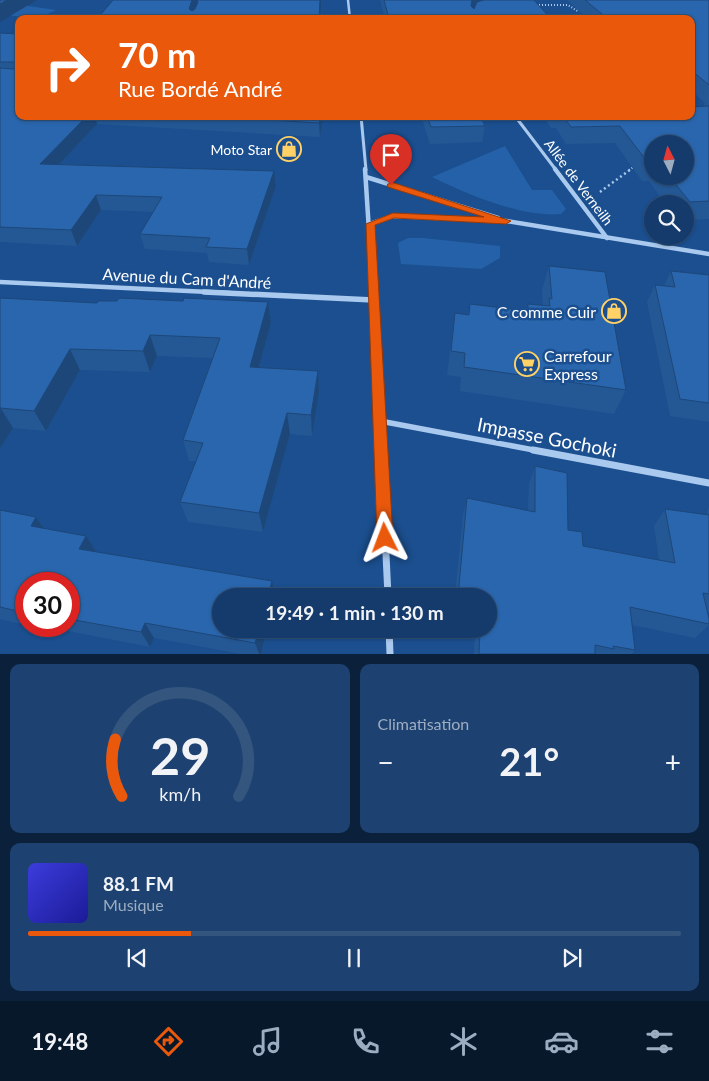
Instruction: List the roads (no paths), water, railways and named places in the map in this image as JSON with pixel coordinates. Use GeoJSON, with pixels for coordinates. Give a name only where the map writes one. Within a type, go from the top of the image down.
{"type":"FeatureCollection","features":[{"type":"Feature","properties":{"kind":"street"},"geometry":{"type":"LineString","coordinates":[[348,0],[350,15]]}},
{"type":"Feature","properties":{"kind":"street"},"geometry":{"type":"LineString","coordinates":[[362,120],[370,224],[388,588]]}},
{"type":"Feature","properties":{"kind":"street","name":"Allée de Verneilh"},"geometry":{"type":"LineString","coordinates":[[518,120],[607,238]]}},
{"type":"Feature","properties":{"kind":"street"},"geometry":{"type":"LineString","coordinates":[[366,177],[506,221]]}},
{"type":"Feature","properties":{"kind":"street"},"geometry":{"type":"LineString","coordinates":[[370,224],[393,216],[506,221],[709,254]]}},
{"type":"Feature","properties":{"kind":"street","name":"Avenue du Cam d'André"},"geometry":{"type":"LineString","coordinates":[[0,282],[373,300]]}},
{"type":"Feature","properties":{"kind":"street","name":"Impasse Gochoki"},"geometry":{"type":"LineString","coordinates":[[380,421],[709,483]]}},
{"type":"Feature","properties":{"kind":"street"},"geometry":{"type":"LineString","coordinates":[[389,638],[390,654]]}},
{"type":"Feature","properties":{"kind":"place","name":"Moto Star"},"geometry":{"type":"Point","coordinates":[289,149]}},
{"type":"Feature","properties":{"kind":"place","name":"C comme Cuir"},"geometry":{"type":"Point","coordinates":[614,311]}},
{"type":"Feature","properties":{"kind":"place","name":"Carrefour Express"},"geometry":{"type":"Point","coordinates":[527,364]}}]}
